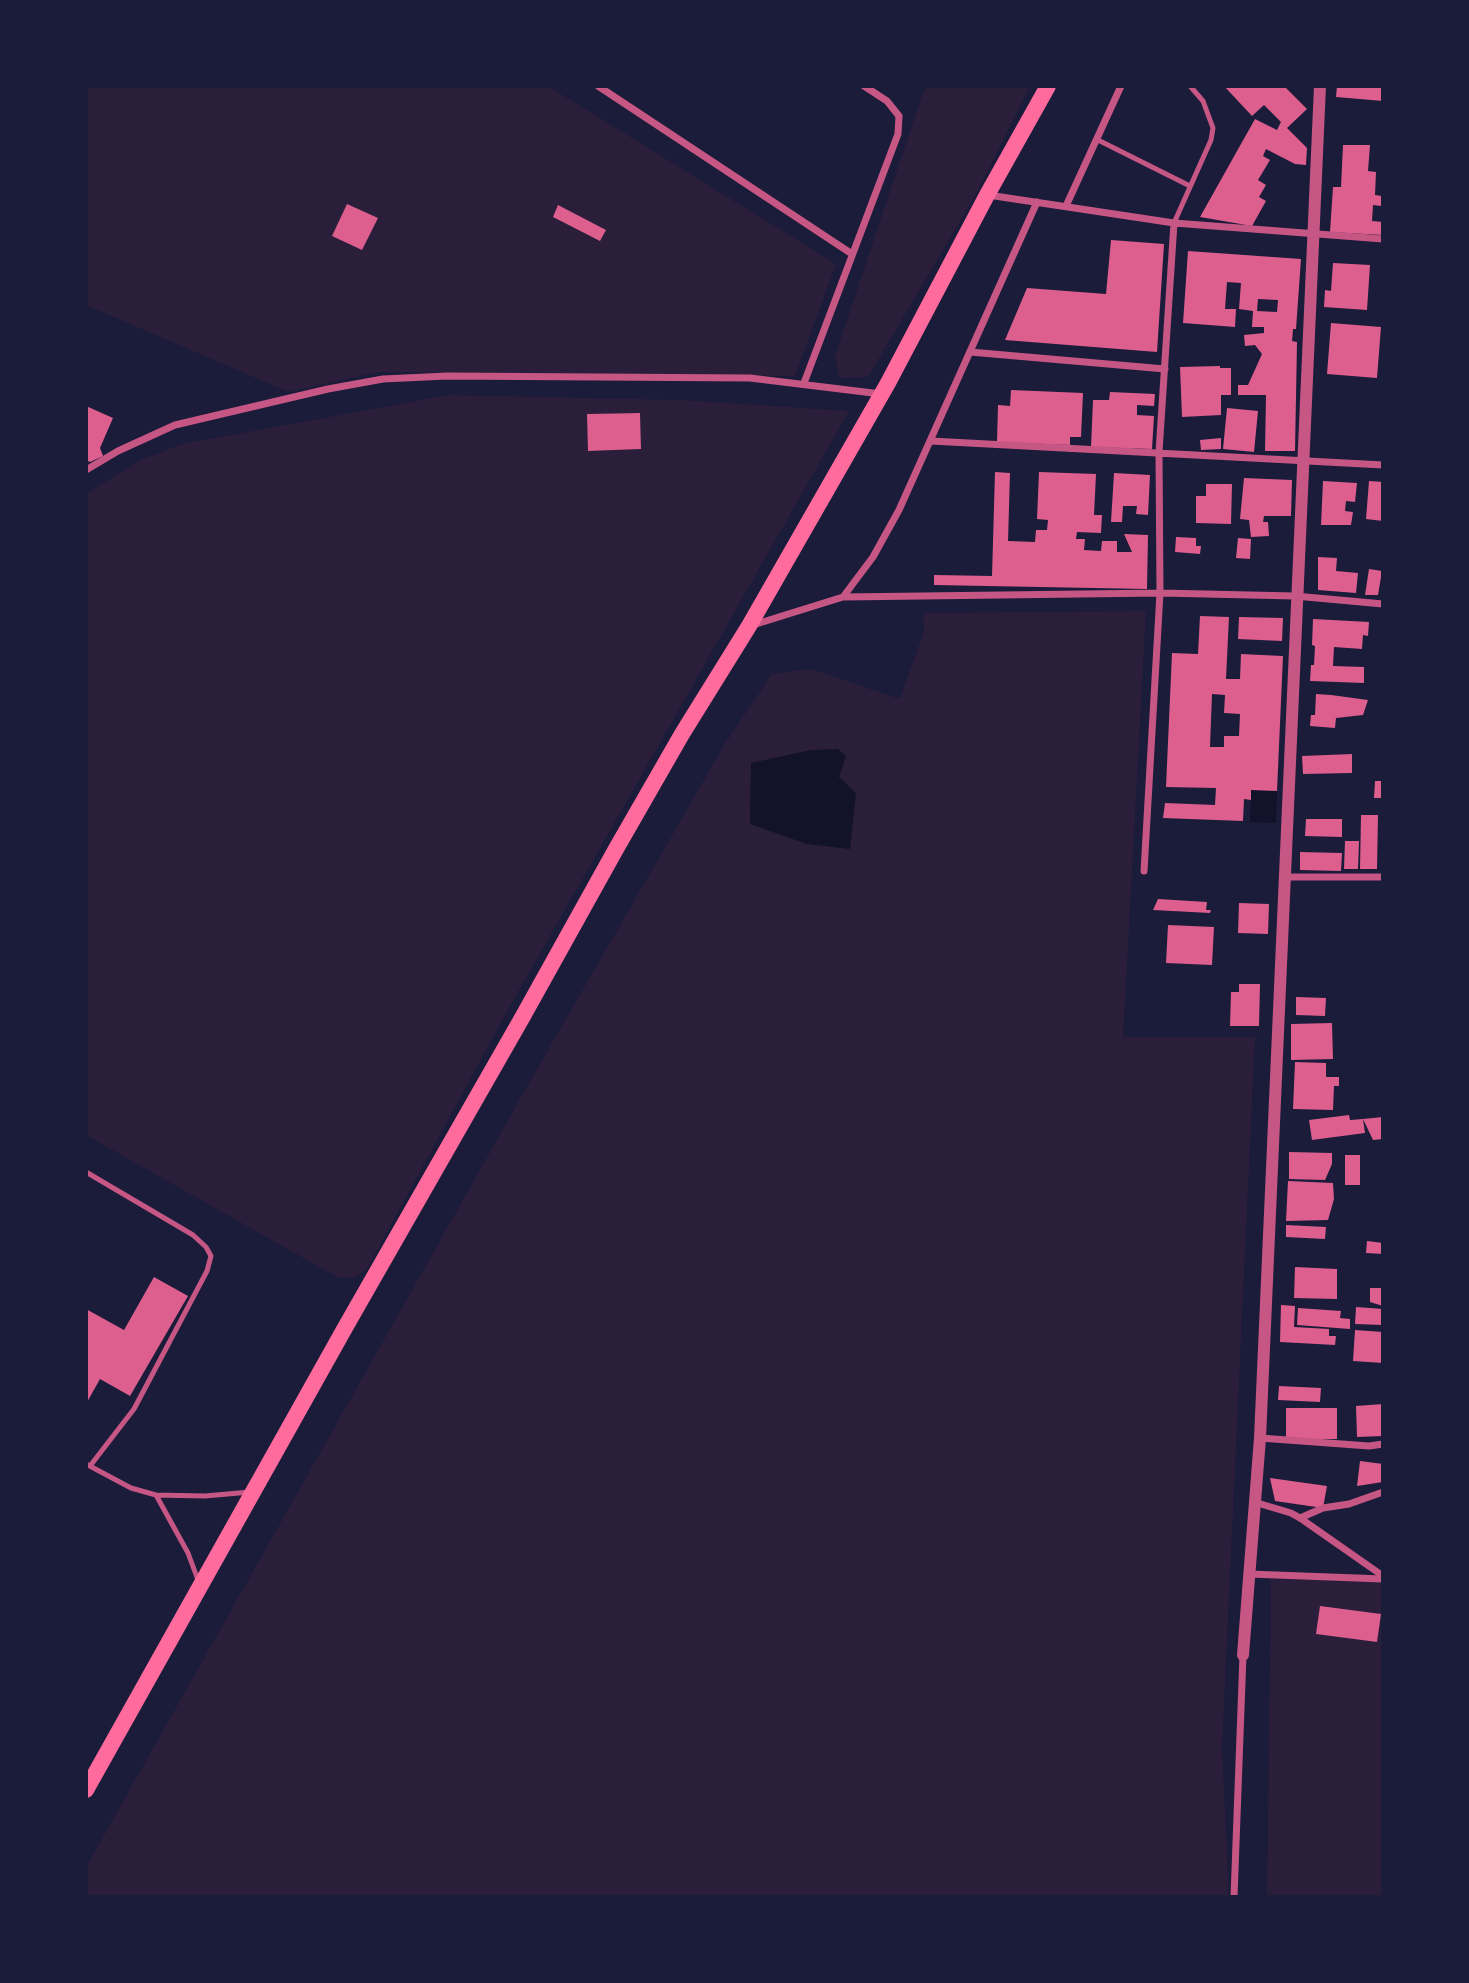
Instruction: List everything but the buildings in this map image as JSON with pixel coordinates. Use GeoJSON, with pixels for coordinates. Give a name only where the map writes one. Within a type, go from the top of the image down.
{"type":"FeatureCollection","features":[{"type":"Feature","properties":{"kind":"highway"},"geometry":{"type":"LineString","coordinates":[[86,1790],[629,826],[682,734],[750,626],[882,394],[1048,86]]}},
{"type":"Feature","properties":{"kind":"street"},"geometry":{"type":"LineString","coordinates":[[598,86],[852,254]]}},
{"type":"Feature","properties":{"kind":"street"},"geometry":{"type":"LineString","coordinates":[[804,383],[898,134],[899,116],[887,101],[864,86]]}},
{"type":"Feature","properties":{"kind":"street"},"geometry":{"type":"LineString","coordinates":[[1066,206],[1121,86]]}},
{"type":"Feature","properties":{"kind":"street"},"geometry":{"type":"LineString","coordinates":[[1234,1897],[1243,1655],[1260,1438],[1320,86]]}},
{"type":"Feature","properties":{"kind":"street"},"geometry":{"type":"LineString","coordinates":[[987,195],[1174,223],[1383,239]]}},
{"type":"Feature","properties":{"kind":"street"},"geometry":{"type":"LineString","coordinates":[[843,597],[886,536],[1037,202]]}},
{"type":"Feature","properties":{"kind":"street"},"geometry":{"type":"LineString","coordinates":[[1144,871],[1160,593],[1159,452],[1174,223]]}},
{"type":"Feature","properties":{"kind":"street"},"geometry":{"type":"LineString","coordinates":[[970,352],[1165,369]]}},
{"type":"Feature","properties":{"kind":"street"},"geometry":{"type":"LineString","coordinates":[[86,471],[118,451],[175,425],[328,389],[383,379],[447,376],[750,378],[882,394]]}},
{"type":"Feature","properties":{"kind":"street"},"geometry":{"type":"LineString","coordinates":[[931,441],[1383,465]]}},
{"type":"Feature","properties":{"kind":"street"},"geometry":{"type":"LineString","coordinates":[[750,626],[843,597],[1160,593],[1296,596],[1383,604]]}},
{"type":"Feature","properties":{"kind":"street"},"geometry":{"type":"LineString","coordinates":[[1286,877],[1383,877]]}},
{"type":"Feature","properties":{"kind":"street"},"geometry":{"type":"LineString","coordinates":[[1260,1438],[1369,1446],[1383,1444]]}},
{"type":"Feature","properties":{"kind":"street"},"geometry":{"type":"LineString","coordinates":[[1300,1518],[1323,1507],[1349,1504],[1383,1492]]}},
{"type":"Feature","properties":{"kind":"street"},"geometry":{"type":"LineString","coordinates":[[1254,1502],[1300,1518],[1383,1578]]}},
{"type":"Feature","properties":{"kind":"street"},"geometry":{"type":"LineString","coordinates":[[1249,1574],[1383,1578]]}},
{"type":"Feature","properties":{"kind":"lane"},"geometry":{"type":"LineString","coordinates":[[1174,223],[1211,140],[1213,128],[1203,101],[1190,86]]}},
{"type":"Feature","properties":{"kind":"lane"},"geometry":{"type":"LineString","coordinates":[[1096,139],[1190,186]]}},
{"type":"Feature","properties":{"kind":"lane"},"geometry":{"type":"LineString","coordinates":[[86,1172],[193,1235],[211,1256],[207,1272],[134,1409],[88,1465],[131,1488],[156,1496],[254,1492]]}},
{"type":"Feature","properties":{"kind":"lane"},"geometry":{"type":"LineString","coordinates":[[156,1496],[188,1553],[201,1586]]}},
{"type":"Feature","properties":{"kind":"shaded area"},"geometry":{"type":"Polygon","coordinates":[[[86,86],[548,86],[836,264],[795,376],[379,372],[288,392],[86,305],[86,86]]]}},
{"type":"Feature","properties":{"kind":"shaded area"},"geometry":{"type":"Polygon","coordinates":[[[928,86],[1030,86],[978,191],[868,377],[839,378],[835,356],[922,96],[928,86]]]}},
{"type":"Feature","properties":{"kind":"shaded area"},"geometry":{"type":"Polygon","coordinates":[[[449,395],[681,400],[849,411],[510,1006],[367,1269],[354,1278],[337,1277],[86,1135],[86,494],[141,460],[182,444],[449,395]],[[640,413],[588,414],[589,451],[641,449],[640,413]]]}},
{"type":"Feature","properties":{"kind":"shaded area"},"geometry":{"type":"Polygon","coordinates":[[[1146,611],[1123,1037],[1255,1037],[1222,1747],[1229,1897],[86,1897],[86,1867],[537,1069],[726,742],[772,674],[811,669],[900,699],[924,631],[923,613],[1146,611]]]}},
{"type":"Feature","properties":{"kind":"shaded area"},"geometry":{"type":"Polygon","coordinates":[[[838,749],[846,756],[839,777],[856,793],[850,849],[807,844],[750,824],[751,763],[811,750],[838,749]]]}},
{"type":"Feature","properties":{"kind":"shaded area"},"geometry":{"type":"Polygon","coordinates":[[[1251,790],[1277,791],[1276,823],[1250,822],[1251,790]]]}},
{"type":"Feature","properties":{"kind":"shaded area"},"geometry":{"type":"Polygon","coordinates":[[[1271,1579],[1383,1582],[1383,1897],[1267,1897],[1271,1579]]]}}]}
